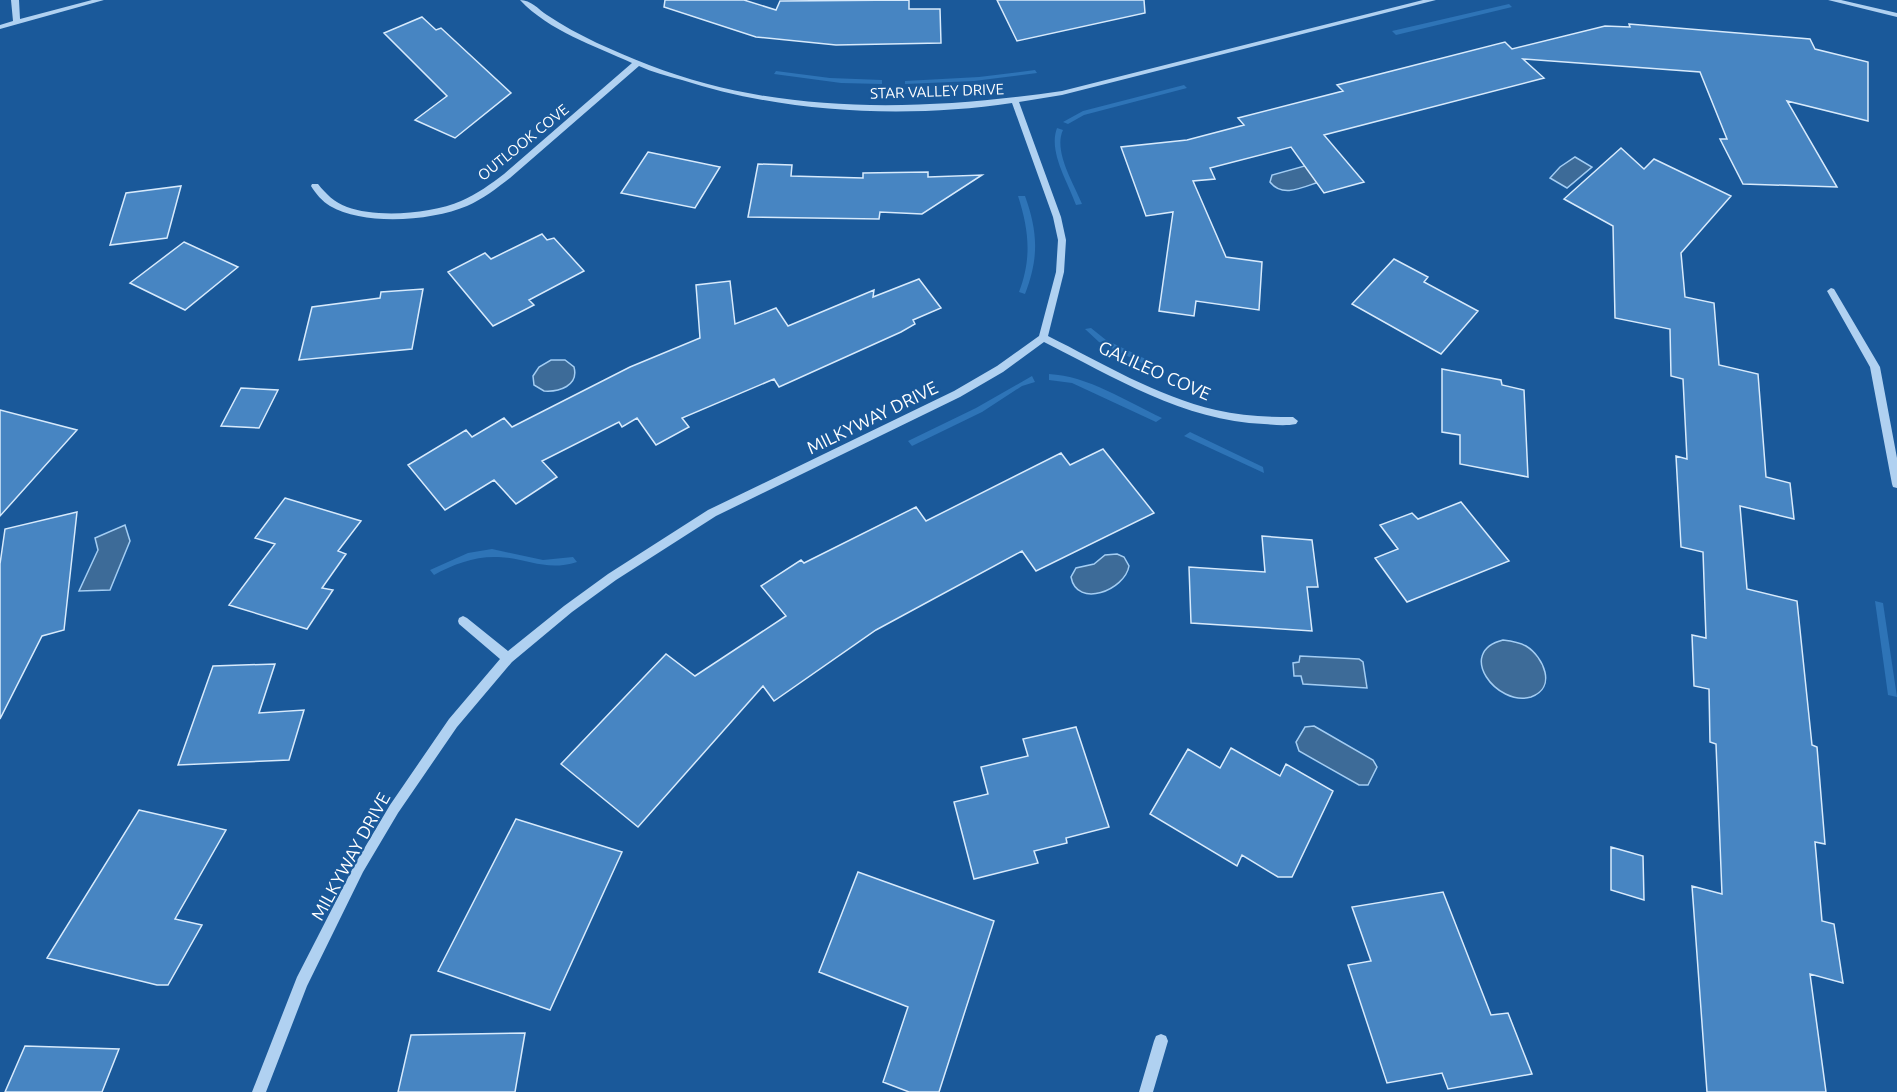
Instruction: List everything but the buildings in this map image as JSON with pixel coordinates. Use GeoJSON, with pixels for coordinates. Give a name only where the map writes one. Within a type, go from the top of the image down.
{"type":"FeatureCollection","features":[{"type":"Feature","properties":{"kind":"street"},"geometry":{"type":"LineString","coordinates":[[15,0],[17,23]]}},
{"type":"Feature","properties":{"kind":"street"},"geometry":{"type":"LineString","coordinates":[[0,27],[100,0]]}},
{"type":"Feature","properties":{"kind":"street","name":"STAR VALLEY DRIVE"},"geometry":{"type":"LineString","coordinates":[[524,0],[555,24],[636,64],[718,89],[793,102],[891,108],[962,107],[1015,102],[1107,83],[1287,34],[1432,0]]}},
{"type":"Feature","properties":{"kind":"street"},"geometry":{"type":"LineString","coordinates":[[1832,0],[1897,15]]}},
{"type":"Feature","properties":{"kind":"street","name":"OUTLOOK COVE"},"geometry":{"type":"LineString","coordinates":[[315,186],[321,195],[333,203],[361,214],[397,216],[432,212],[463,204],[511,173],[636,64]]}},
{"type":"Feature","properties":{"kind":"street"},"geometry":{"type":"LineString","coordinates":[[1015,102],[1057,217],[1062,240],[1060,272],[1043,338]]}},
{"type":"Feature","properties":{"kind":"street"},"geometry":{"type":"LineString","coordinates":[[1831,291],[1875,367],[1897,484]]}},
{"type":"Feature","properties":{"kind":"street","name":"GALILEO COVE"},"geometry":{"type":"LineString","coordinates":[[1043,338],[1156,392],[1206,412],[1260,420],[1293,421]]}},
{"type":"Feature","properties":{"kind":"street","name":"MILKYWAY DRIVE"},"geometry":{"type":"LineString","coordinates":[[259,1092],[302,982],[359,868],[394,809],[453,723],[508,658],[612,577],[712,513],[957,394],[1000,369],[1043,338]]}},
{"type":"Feature","properties":{"kind":"street"},"geometry":{"type":"LineString","coordinates":[[463,621],[508,658]]}},
{"type":"Feature","properties":{"kind":"street"},"geometry":{"type":"LineString","coordinates":[[1146,1092],[1161,1041]]}},
{"type":"Feature","properties":{"kind":"shaded area"},"geometry":{"type":"Polygon","coordinates":[[[1509,4],[1512,7],[1396,35],[1392,31],[1509,4]]]}},
{"type":"Feature","properties":{"kind":"shaded area"},"geometry":{"type":"Polygon","coordinates":[[[1035,70],[1037,73],[974,81],[905,84],[905,81],[979,77],[1035,70]]]}},
{"type":"Feature","properties":{"kind":"shaded area"},"geometry":{"type":"Polygon","coordinates":[[[776,71],[830,78],[882,80],[882,84],[841,83],[774,74],[776,71]]]}},
{"type":"Feature","properties":{"kind":"shaded area"},"geometry":{"type":"Polygon","coordinates":[[[1184,85],[1187,88],[1084,115],[1068,124],[1063,122],[1083,111],[1184,85]]]}},
{"type":"Feature","properties":{"kind":"shaded area"},"geometry":{"type":"Polygon","coordinates":[[[1057,128],[1063,130],[1061,148],[1063,157],[1082,204],[1076,205],[1060,167],[1055,147],[1057,128]]]}},
{"type":"Feature","properties":{"kind":"shaded area"},"geometry":{"type":"Polygon","coordinates":[[[1575,157],[1592,167],[1567,188],[1550,178],[1560,167],[1575,157]]]}},
{"type":"Feature","properties":{"kind":"shaded area"},"geometry":{"type":"Polygon","coordinates":[[[1308,165],[1322,181],[1295,190],[1281,190],[1270,182],[1272,175],[1308,165]]]}},
{"type":"Feature","properties":{"kind":"shaded area"},"geometry":{"type":"Polygon","coordinates":[[[1018,196],[1025,196],[1032,221],[1035,245],[1033,269],[1025,294],[1019,292],[1026,267],[1028,244],[1018,196]]]}},
{"type":"Feature","properties":{"kind":"shaded area"},"geometry":{"type":"Polygon","coordinates":[[[1091,328],[1106,340],[1154,363],[1154,369],[1099,342],[1085,329],[1091,328]]]}},
{"type":"Feature","properties":{"kind":"shaded area"},"geometry":{"type":"Polygon","coordinates":[[[551,360],[565,360],[574,367],[574,379],[561,389],[544,391],[534,385],[533,376],[539,367],[551,360]]]}},
{"type":"Feature","properties":{"kind":"shaded area"},"geometry":{"type":"Polygon","coordinates":[[[1049,374],[1092,384],[1162,418],[1156,422],[1072,383],[1049,380],[1049,374]]]}},
{"type":"Feature","properties":{"kind":"shaded area"},"geometry":{"type":"Polygon","coordinates":[[[1032,376],[1035,382],[1022,386],[982,412],[912,446],[908,441],[976,408],[1032,376]]]}},
{"type":"Feature","properties":{"kind":"shaded area"},"geometry":{"type":"Polygon","coordinates":[[[1190,432],[1263,467],[1264,473],[1184,436],[1190,432]]]}},
{"type":"Feature","properties":{"kind":"shaded area"},"geometry":{"type":"Polygon","coordinates":[[[125,525],[130,541],[110,590],[79,591],[98,550],[95,538],[125,525]]]}},
{"type":"Feature","properties":{"kind":"shaded area"},"geometry":{"type":"Polygon","coordinates":[[[492,549],[543,560],[573,557],[577,562],[555,566],[490,557],[449,567],[434,575],[430,570],[468,553],[492,549]]]}},
{"type":"Feature","properties":{"kind":"shaded area"},"geometry":{"type":"Polygon","coordinates":[[[1117,554],[1124,557],[1129,566],[1126,575],[1119,582],[1101,592],[1091,594],[1075,587],[1071,577],[1076,568],[1094,564],[1105,555],[1117,554]]]}},
{"type":"Feature","properties":{"kind":"shaded area"},"geometry":{"type":"Polygon","coordinates":[[[1875,601],[1883,603],[1897,697],[1888,695],[1875,601]]]}},
{"type":"Feature","properties":{"kind":"shaded area"},"geometry":{"type":"Polygon","coordinates":[[[1503,640],[1523,645],[1538,657],[1546,680],[1539,693],[1531,697],[1518,698],[1495,687],[1486,677],[1482,666],[1482,655],[1489,646],[1503,640]]]}},
{"type":"Feature","properties":{"kind":"shaded area"},"geometry":{"type":"Polygon","coordinates":[[[1300,656],[1359,659],[1363,662],[1367,688],[1303,684],[1301,676],[1294,676],[1293,663],[1299,662],[1300,656]]]}},
{"type":"Feature","properties":{"kind":"shaded area"},"geometry":{"type":"Polygon","coordinates":[[[1314,726],[1373,760],[1377,767],[1368,785],[1359,785],[1299,751],[1296,742],[1305,727],[1314,726]]]}}]}
